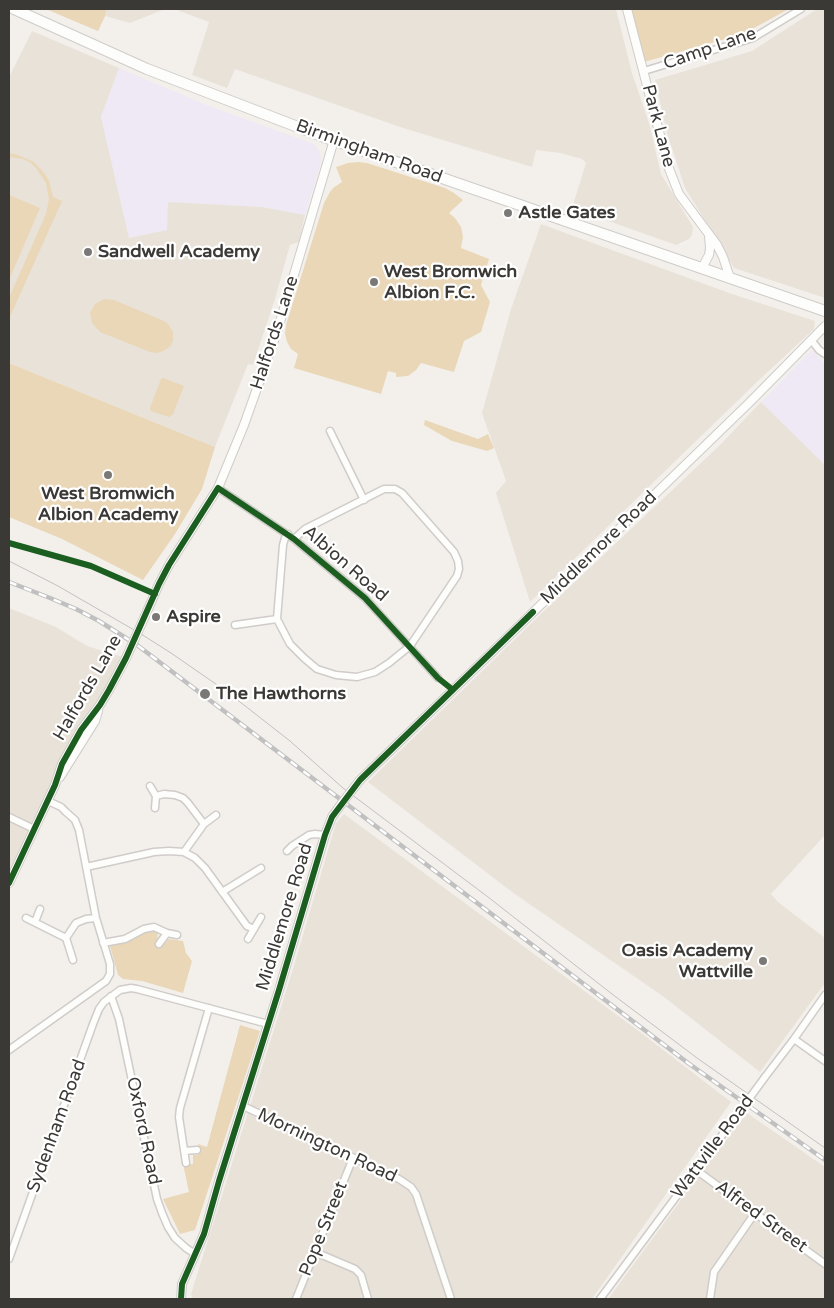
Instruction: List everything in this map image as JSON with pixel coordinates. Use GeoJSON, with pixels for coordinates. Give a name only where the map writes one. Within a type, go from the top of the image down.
{"type":"FeatureCollection","features":[{"type":"Feature","properties":{"kind":"highway","name":"Birmingham Road"},"geometry":{"type":"LineString","coordinates":[[14,9],[147,69],[334,140],[825,312]]}},
{"type":"Feature","properties":{"kind":"street","name":"Park Lane"},"geometry":{"type":"LineString","coordinates":[[627,9],[668,166],[679,194],[717,245],[723,256],[730,278]]}},
{"type":"Feature","properties":{"kind":"street","name":"Camp Lane"},"geometry":{"type":"LineString","coordinates":[[644,71],[753,38],[801,9]]}},
{"type":"Feature","properties":{"kind":"street","name":"Halfords Lane"},"geometry":{"type":"LineString","coordinates":[[9,884],[48,801],[62,764],[85,724],[100,704],[126,658],[169,565],[218,488],[244,426],[265,368],[334,140]]}},
{"type":"Feature","properties":{"kind":"street"},"geometry":{"type":"LineString","coordinates":[[702,268],[709,255],[708,234]]}},
{"type":"Feature","properties":{"kind":"street","name":"Middlemore Road"},"geometry":{"type":"LineString","coordinates":[[182,1299],[182,1284],[204,1234],[332,817],[360,780],[743,409],[825,326]]}},
{"type":"Feature","properties":{"kind":"street"},"geometry":{"type":"LineString","coordinates":[[812,340],[819,350],[825,354]]}},
{"type":"Feature","properties":{"kind":"street"},"geometry":{"type":"LineString","coordinates":[[330,431],[364,500]]}},
{"type":"Feature","properties":{"kind":"street","name":"Albion Road"},"geometry":{"type":"LineString","coordinates":[[218,488],[288,534],[365,598],[438,678]]}},
{"type":"Feature","properties":{"kind":"street"},"geometry":{"type":"LineString","coordinates":[[288,534],[283,545],[277,619],[290,644],[304,658],[317,669],[336,675],[357,676],[375,672],[410,646],[457,576],[459,569],[454,552],[402,493],[395,489],[384,489],[305,529],[294,539]]}},
{"type":"Feature","properties":{"kind":"street"},"geometry":{"type":"LineString","coordinates":[[235,625],[277,619]]}},
{"type":"Feature","properties":{"kind":"street"},"geometry":{"type":"LineString","coordinates":[[150,786],[156,796],[155,808]]}},
{"type":"Feature","properties":{"kind":"street"},"geometry":{"type":"LineString","coordinates":[[156,796],[175,794],[183,798],[204,824]]}},
{"type":"Feature","properties":{"kind":"street"},"geometry":{"type":"LineString","coordinates":[[9,1050],[106,981],[110,974],[110,964],[96,918],[79,830],[75,820],[61,808],[48,801]]}},
{"type":"Feature","properties":{"kind":"street"},"geometry":{"type":"LineString","coordinates":[[184,852],[204,824],[216,815]]}},
{"type":"Feature","properties":{"kind":"street"},"geometry":{"type":"LineString","coordinates":[[9,817],[34,829]]}},
{"type":"Feature","properties":{"kind":"street"},"geometry":{"type":"LineString","coordinates":[[287,851],[309,835],[325,835]]}},
{"type":"Feature","properties":{"kind":"street"},"geometry":{"type":"LineString","coordinates":[[86,868],[154,852],[169,850],[184,852],[195,858],[205,868],[248,926],[254,929]]}},
{"type":"Feature","properties":{"kind":"street"},"geometry":{"type":"LineString","coordinates":[[222,892],[261,868]]}},
{"type":"Feature","properties":{"kind":"street"},"geometry":{"type":"LineString","coordinates":[[35,922],[40,910]]}},
{"type":"Feature","properties":{"kind":"street"},"geometry":{"type":"LineString","coordinates":[[248,940],[261,917]]}},
{"type":"Feature","properties":{"kind":"street"},"geometry":{"type":"LineString","coordinates":[[26,918],[66,938],[73,960]]}},
{"type":"Feature","properties":{"kind":"street"},"geometry":{"type":"LineString","coordinates":[[66,938],[76,923],[96,918]]}},
{"type":"Feature","properties":{"kind":"street"},"geometry":{"type":"LineString","coordinates":[[103,943],[125,939],[133,934],[154,927],[177,935]]}},
{"type":"Feature","properties":{"kind":"street"},"geometry":{"type":"LineString","coordinates":[[159,944],[167,932]]}},
{"type":"Feature","properties":{"kind":"street"},"geometry":{"type":"LineString","coordinates":[[111,996],[120,990],[137,989],[268,1024]]}},
{"type":"Feature","properties":{"kind":"street","name":"Wattville Road"},"geometry":{"type":"LineString","coordinates":[[600,1299],[825,995]]}},
{"type":"Feature","properties":{"kind":"street","name":"Oxford Road"},"geometry":{"type":"LineString","coordinates":[[111,996],[119,1019],[157,1199],[168,1227],[175,1238],[195,1254]]}},
{"type":"Feature","properties":{"kind":"street","name":"Sydenham Road"},"geometry":{"type":"LineString","coordinates":[[9,1259],[93,1024],[104,1002],[111,996]]}},
{"type":"Feature","properties":{"kind":"street"},"geometry":{"type":"LineString","coordinates":[[186,1163],[179,1117],[180,1108],[209,1008]]}},
{"type":"Feature","properties":{"kind":"street"},"geometry":{"type":"LineString","coordinates":[[794,1039],[825,1061]]}},
{"type":"Feature","properties":{"kind":"street","name":"Mornington Road"},"geometry":{"type":"LineString","coordinates":[[243,1106],[399,1179],[412,1187],[451,1299]]}},
{"type":"Feature","properties":{"kind":"street"},"geometry":{"type":"LineString","coordinates":[[184,1151],[197,1150]]}},
{"type":"Feature","properties":{"kind":"street","name":"Pope Street"},"geometry":{"type":"LineString","coordinates":[[296,1299],[353,1158]]}},
{"type":"Feature","properties":{"kind":"street","name":"Alfred Street"},"geometry":{"type":"LineString","coordinates":[[696,1170],[825,1264]]}},
{"type":"Feature","properties":{"kind":"street"},"geometry":{"type":"LineString","coordinates":[[710,1299],[714,1272],[755,1213]]}},
{"type":"Feature","properties":{"kind":"street"},"geometry":{"type":"LineString","coordinates":[[315,1252],[355,1269],[361,1275],[368,1299]]}},
{"type":"Feature","properties":{"kind":"shaded area"},"geometry":{"type":"Polygon","coordinates":[[[46,9],[165,9],[130,23],[105,16],[98,31],[46,9]]]}},
{"type":"Feature","properties":{"kind":"shaded area"},"geometry":{"type":"Polygon","coordinates":[[[46,9],[106,9],[98,31],[46,9]]]}},
{"type":"Feature","properties":{"kind":"shaded area"},"geometry":{"type":"Polygon","coordinates":[[[174,9],[616,9],[632,73],[649,123],[661,174],[693,227],[692,235],[689,239],[676,245],[572,208],[586,163],[582,159],[560,153],[536,150],[532,167],[400,127],[235,69],[227,88],[192,75],[209,22],[174,9]]]}},
{"type":"Feature","properties":{"kind":"shaded area"},"geometry":{"type":"Polygon","coordinates":[[[630,9],[789,9],[743,34],[644,62],[630,9]]]}},
{"type":"Feature","properties":{"kind":"shaded area"},"geometry":{"type":"Polygon","coordinates":[[[817,9],[825,9],[825,298],[734,268],[685,188],[667,133],[655,80],[752,51],[817,9]]]}},
{"type":"Feature","properties":{"kind":"shaded area","name":"Sandwell Academy"},"geometry":{"type":"Polygon","coordinates":[[[32,31],[119,68],[101,117],[129,238],[167,230],[168,202],[262,207],[305,215],[299,242],[290,245],[275,299],[253,365],[248,364],[215,447],[9,363],[9,77],[32,31]]]}},
{"type":"Feature","properties":{"kind":"shaded area"},"geometry":{"type":"Polygon","coordinates":[[[119,68],[209,106],[314,144],[320,152],[321,162],[305,215],[262,207],[168,202],[168,230],[129,238],[101,117],[119,68]]]}},
{"type":"Feature","properties":{"kind":"shaded area"},"geometry":{"type":"Polygon","coordinates":[[[9,153],[34,162],[49,181],[53,197],[62,201],[9,319],[9,298],[46,214],[49,199],[46,183],[36,168],[23,159],[9,157],[9,153]]]}},
{"type":"Feature","properties":{"kind":"shaded area"},"geometry":{"type":"Polygon","coordinates":[[[358,162],[367,163],[445,188],[454,193],[463,200],[449,213],[461,227],[463,237],[461,248],[489,259],[481,285],[490,302],[481,332],[464,341],[454,372],[421,363],[408,376],[396,377],[396,373],[388,371],[381,394],[294,368],[298,354],[291,349],[285,334],[286,325],[324,203],[333,188],[342,182],[336,167],[358,162]]]}},
{"type":"Feature","properties":{"kind":"shaded area"},"geometry":{"type":"Polygon","coordinates":[[[9,195],[40,208],[9,280],[9,195]]]}},
{"type":"Feature","properties":{"kind":"shaded area"},"geometry":{"type":"Polygon","coordinates":[[[541,224],[732,294],[815,321],[814,329],[530,602],[496,493],[506,481],[482,413],[511,309],[541,224]]]}},
{"type":"Feature","properties":{"kind":"shaded area"},"geometry":{"type":"Polygon","coordinates":[[[104,299],[114,300],[164,321],[173,332],[171,345],[161,352],[150,352],[100,332],[92,323],[90,313],[95,304],[104,299]]]}},
{"type":"Feature","properties":{"kind":"shaded area"},"geometry":{"type":"Polygon","coordinates":[[[812,350],[825,364],[825,465],[761,402],[812,350]]]}},
{"type":"Feature","properties":{"kind":"shaded area","name":"West Bromwich Albion Academy"},"geometry":{"type":"Polygon","coordinates":[[[9,363],[215,447],[202,489],[175,534],[143,580],[62,539],[9,517],[9,363]]]}},
{"type":"Feature","properties":{"kind":"shaded area"},"geometry":{"type":"Polygon","coordinates":[[[163,378],[184,386],[173,414],[169,417],[151,411],[150,408],[163,378]]]}},
{"type":"Feature","properties":{"kind":"shaded area"},"geometry":{"type":"Polygon","coordinates":[[[761,402],[825,465],[825,835],[771,894],[778,902],[825,938],[825,983],[760,1072],[664,997],[512,892],[368,782],[545,610],[719,446],[761,402]]]}},
{"type":"Feature","properties":{"kind":"shaded area"},"geometry":{"type":"Polygon","coordinates":[[[425,420],[478,439],[488,434],[494,448],[487,451],[452,441],[424,425],[425,420]]]}},
{"type":"Feature","properties":{"kind":"shaded area"},"geometry":{"type":"Polygon","coordinates":[[[9,608],[56,627],[87,646],[126,658],[62,771],[9,883],[9,608]]]}},
{"type":"Feature","properties":{"kind":"shaded area"},"geometry":{"type":"Polygon","coordinates":[[[344,814],[640,1032],[731,1102],[592,1299],[193,1299],[191,1294],[292,972],[336,823],[344,814]]]}},
{"type":"Feature","properties":{"kind":"shaded area"},"geometry":{"type":"Polygon","coordinates":[[[154,930],[158,932],[157,942],[162,946],[169,939],[183,941],[186,953],[192,961],[183,993],[142,981],[123,979],[118,975],[110,946],[136,938],[142,932],[154,930]]]}},
{"type":"Feature","properties":{"kind":"shaded area"},"geometry":{"type":"Polygon","coordinates":[[[240,1025],[260,1031],[195,1230],[180,1234],[163,1199],[189,1192],[183,1164],[193,1164],[193,1155],[198,1155],[198,1144],[207,1147],[240,1025]]]}},
{"type":"Feature","properties":{"kind":"shaded area"},"geometry":{"type":"Polygon","coordinates":[[[747,1113],[825,1167],[825,1299],[608,1299],[689,1189],[747,1113]]]}},
{"type":"Feature","properties":{"kind":"tram line"},"geometry":{"type":"LineString","coordinates":[[9,561],[58,586],[141,634],[226,691],[290,741],[343,788],[488,897],[612,994],[697,1058],[825,1148]]}},
{"type":"Feature","properties":{"kind":"railway"},"geometry":{"type":"LineString","coordinates":[[9,582],[76,609],[137,645],[688,1063],[825,1160]]}},
{"type":"Feature","properties":{"kind":"cycle path"},"geometry":{"type":"LineString","coordinates":[[9,883],[55,785],[62,764],[81,730],[109,690],[169,565],[218,488],[294,539],[365,598],[438,678],[453,690]]}},
{"type":"Feature","properties":{"kind":"cycle path"},"geometry":{"type":"LineString","coordinates":[[9,543],[91,566],[155,594]]}},
{"type":"Feature","properties":{"kind":"cycle path"},"geometry":{"type":"LineString","coordinates":[[181,1299],[182,1284],[204,1234],[332,817],[360,780],[533,612]]}},
{"type":"Feature","properties":{"kind":"place","name":"Astle Gates"},"geometry":{"type":"Point","coordinates":[508,213]}},
{"type":"Feature","properties":{"kind":"place","name":"Sandwell Academy"},"geometry":{"type":"Point","coordinates":[88,252]}},
{"type":"Feature","properties":{"kind":"place","name":"West Bromwich Albion F.C."},"geometry":{"type":"Point","coordinates":[374,282]}},
{"type":"Feature","properties":{"kind":"place","name":"West Bromwich Albion Academy"},"geometry":{"type":"Point","coordinates":[108,475]}},
{"type":"Feature","properties":{"kind":"place","name":"Aspire"},"geometry":{"type":"Point","coordinates":[156,617]}},
{"type":"Feature","properties":{"kind":"place","name":"The Hawthorns"},"geometry":{"type":"Point","coordinates":[205,694]}},
{"type":"Feature","properties":{"kind":"place","name":"Oasis Academy Wattville"},"geometry":{"type":"Point","coordinates":[763,961]}}]}
